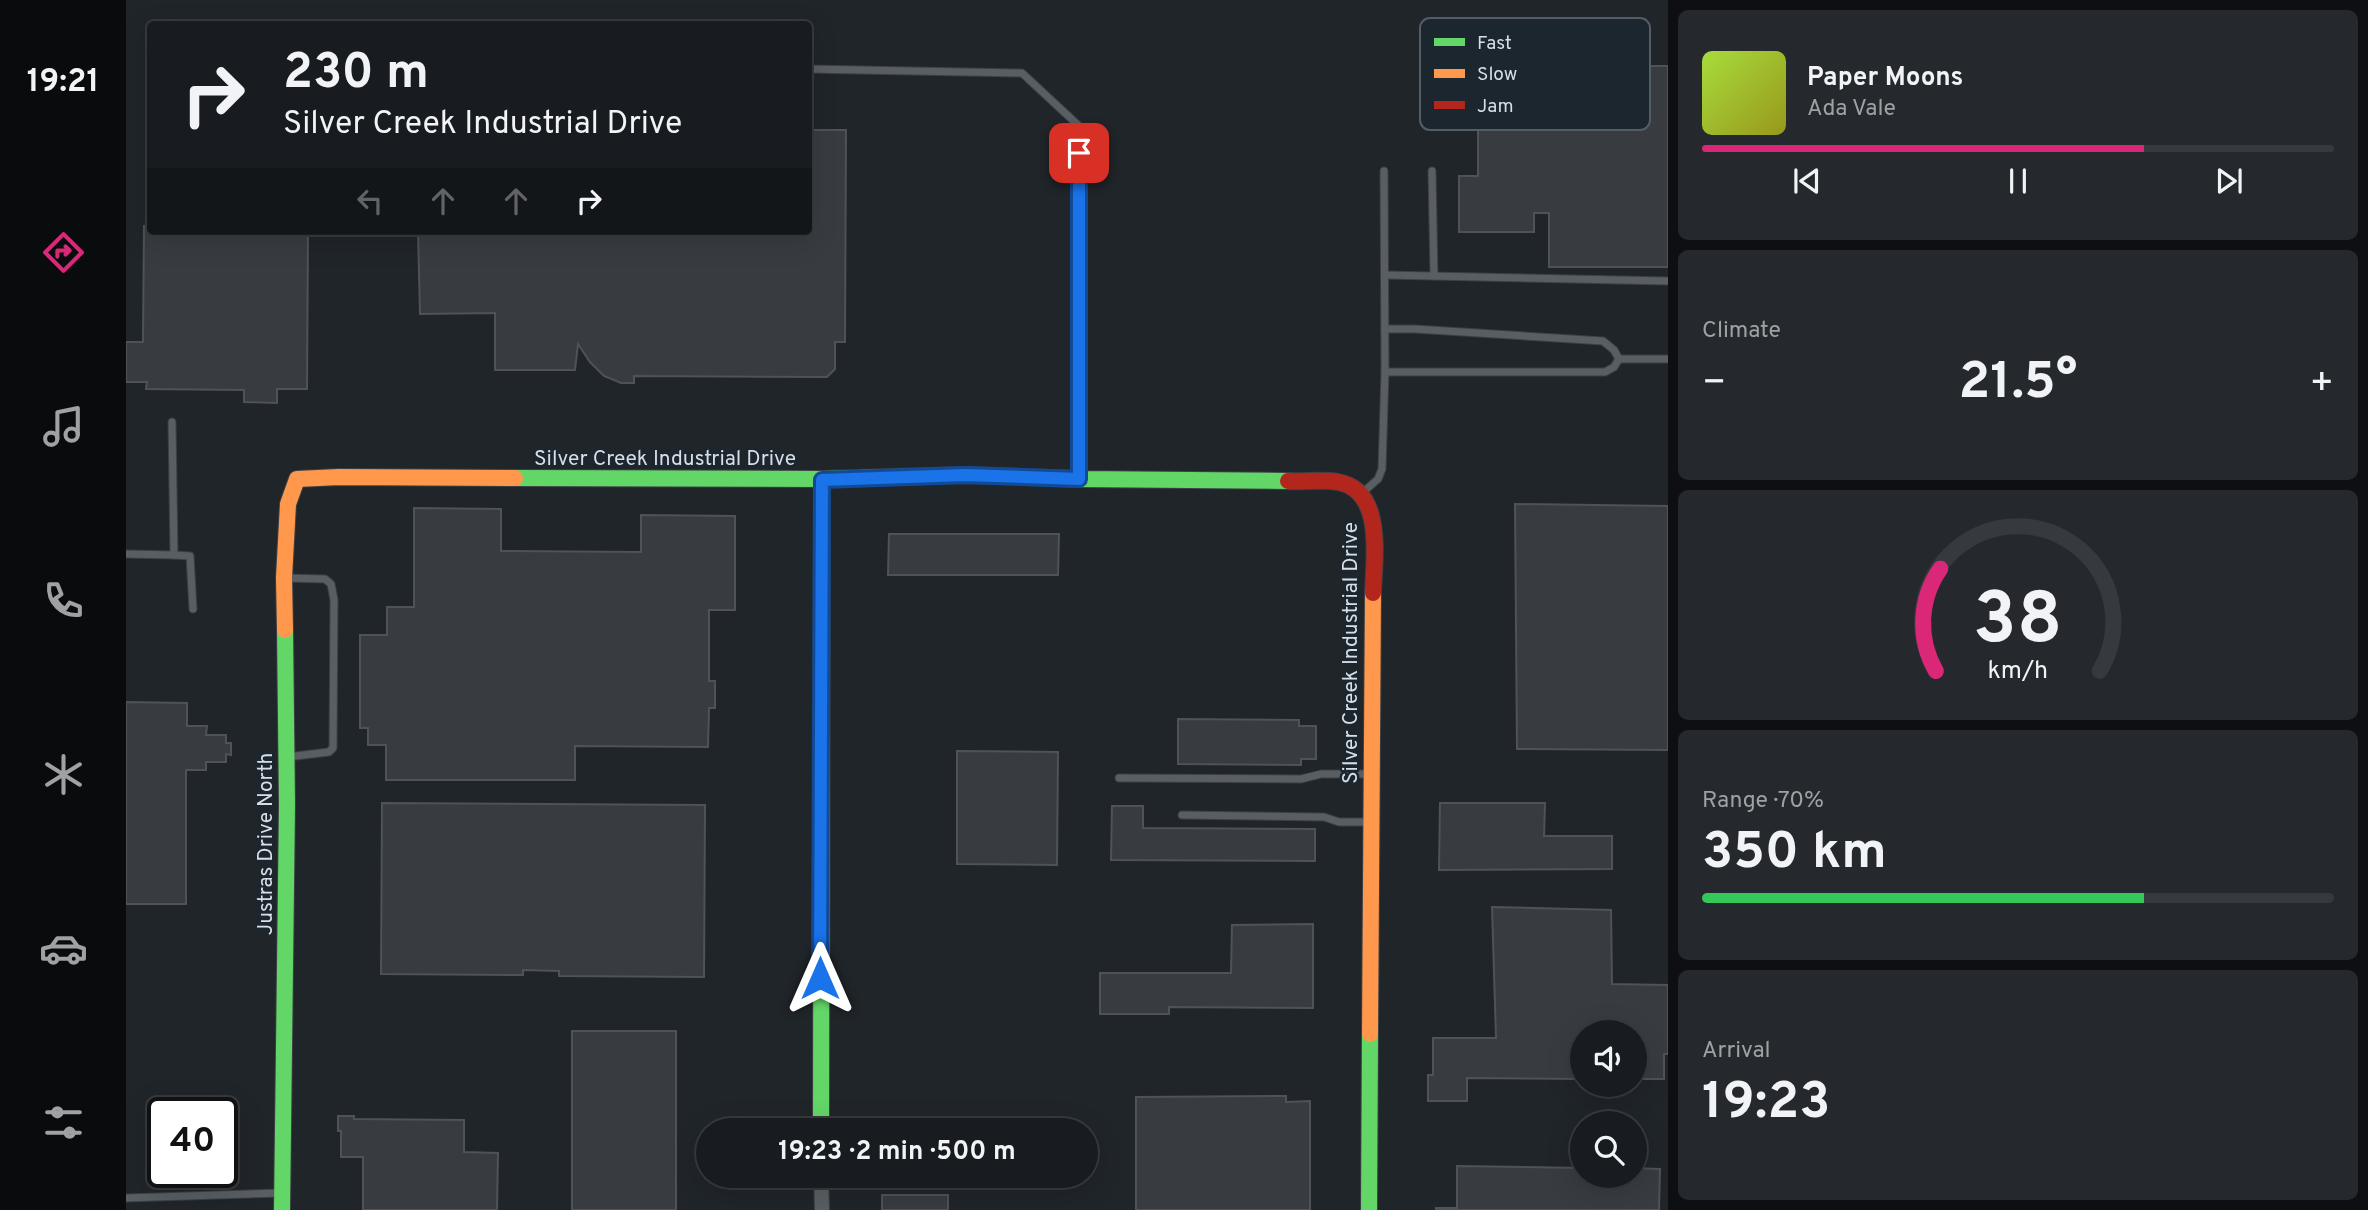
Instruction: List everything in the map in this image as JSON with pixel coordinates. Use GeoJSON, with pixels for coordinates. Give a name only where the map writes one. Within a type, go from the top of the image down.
{"type":"FeatureCollection","features":[{"type":"Feature","properties":{"kind":"street","name":"Silver Creek Industrial Drive"},"geometry":{"type":"LineString","coordinates":[[297,479],[350,477],[822,480],[965,475],[1332,482],[1351,487],[1361,494],[1374,519],[1369,1210]]}},
{"type":"Feature","properties":{"kind":"street","name":"Justras Drive North"},"geometry":{"type":"LineString","coordinates":[[282,1210],[286,757],[284,578],[288,503],[297,479]]}},
{"type":"Feature","properties":{"kind":"street"},"geometry":{"type":"LineString","coordinates":[[821,1118],[822,480]]}},
{"type":"Feature","properties":{"kind":"street"},"geometry":{"type":"LineString","coordinates":[[821,1188],[822,1210]]}},
{"type":"Feature","properties":{"kind":"lane"},"geometry":{"type":"LineString","coordinates":[[812,69],[1022,73],[1079,126],[1079,479]]}},
{"type":"Feature","properties":{"kind":"lane"},"geometry":{"type":"LineString","coordinates":[[1361,494],[1378,479],[1382,469],[1385,372],[1384,171]]}},
{"type":"Feature","properties":{"kind":"lane"},"geometry":{"type":"LineString","coordinates":[[1433,171],[1434,275]]}},
{"type":"Feature","properties":{"kind":"lane"},"geometry":{"type":"LineString","coordinates":[[1385,275],[1668,281]]}},
{"type":"Feature","properties":{"kind":"lane"},"geometry":{"type":"LineString","coordinates":[[1385,329],[1603,341],[1614,350],[1619,359]]}},
{"type":"Feature","properties":{"kind":"lane"},"geometry":{"type":"LineString","coordinates":[[1619,359],[1668,359]]}},
{"type":"Feature","properties":{"kind":"lane"},"geometry":{"type":"LineString","coordinates":[[1385,372],[1605,372],[1614,367],[1619,359]]}},
{"type":"Feature","properties":{"kind":"lane"},"geometry":{"type":"LineString","coordinates":[[172,422],[174,555]]}},
{"type":"Feature","properties":{"kind":"lane"},"geometry":{"type":"LineString","coordinates":[[126,554],[190,556],[194,609]]}},
{"type":"Feature","properties":{"kind":"lane"},"geometry":{"type":"LineString","coordinates":[[284,578],[325,579],[331,584],[334,600],[333,748],[329,752],[286,757]]}},
{"type":"Feature","properties":{"kind":"lane"},"geometry":{"type":"LineString","coordinates":[[1119,778],[1301,779],[1321,774],[1371,774]]}},
{"type":"Feature","properties":{"kind":"lane"},"geometry":{"type":"LineString","coordinates":[[1182,815],[1324,817],[1339,822],[1371,822]]}},
{"type":"Feature","properties":{"kind":"lane"},"geometry":{"type":"LineString","coordinates":[[126,1198],[282,1193]]}},
{"type":"Feature","properties":{"kind":"building"},"geometry":{"type":"Polygon","coordinates":[[[1650,66],[1668,66],[1668,267],[1549,267],[1549,213],[1534,213],[1534,232],[1459,232],[1459,176],[1478,176],[1478,130],[1650,130],[1650,66]]]}},
{"type":"Feature","properties":{"kind":"building"},"geometry":{"type":"Polygon","coordinates":[[[812,130],[846,130],[845,342],[835,342],[835,369],[827,377],[634,376],[634,383],[621,383],[604,376],[578,344],[575,370],[495,370],[495,313],[420,314],[418,235],[812,235],[812,130]]]}},
{"type":"Feature","properties":{"kind":"building"},"geometry":{"type":"Polygon","coordinates":[[[144,226],[147,226],[147,235],[308,235],[307,389],[277,389],[277,403],[244,402],[244,390],[146,389],[147,382],[126,382],[126,342],[143,342],[144,226]]]}},
{"type":"Feature","properties":{"kind":"building"},"geometry":{"type":"Polygon","coordinates":[[[1515,504],[1668,506],[1668,750],[1517,749],[1515,504]]]}},
{"type":"Feature","properties":{"kind":"building"},"geometry":{"type":"Polygon","coordinates":[[[414,508],[501,509],[501,551],[641,552],[641,515],[735,516],[735,610],[709,610],[709,681],[715,681],[715,708],[709,708],[708,747],[575,746],[575,780],[386,780],[386,745],[368,745],[368,728],[360,728],[360,635],[387,635],[387,607],[414,607],[414,508]]]}},
{"type":"Feature","properties":{"kind":"building"},"geometry":{"type":"Polygon","coordinates":[[[889,534],[1059,534],[1058,575],[888,575],[889,534]]]}},
{"type":"Feature","properties":{"kind":"building"},"geometry":{"type":"Polygon","coordinates":[[[126,702],[187,703],[187,726],[207,726],[206,735],[226,735],[226,743],[231,743],[231,755],[226,754],[226,762],[206,762],[206,770],[186,770],[186,904],[126,904],[126,702]]]}},
{"type":"Feature","properties":{"kind":"building"},"geometry":{"type":"Polygon","coordinates":[[[1178,719],[1299,720],[1299,726],[1316,726],[1316,759],[1301,759],[1301,765],[1178,764],[1178,719]]]}},
{"type":"Feature","properties":{"kind":"building"},"geometry":{"type":"Polygon","coordinates":[[[957,751],[1058,752],[1057,865],[957,864],[957,751]]]}},
{"type":"Feature","properties":{"kind":"building"},"geometry":{"type":"Polygon","coordinates":[[[382,803],[705,805],[704,977],[559,976],[559,971],[523,970],[523,975],[381,974],[382,803]]]}},
{"type":"Feature","properties":{"kind":"building"},"geometry":{"type":"Polygon","coordinates":[[[1440,803],[1545,803],[1544,836],[1612,836],[1612,869],[1439,870],[1440,803]]]}},
{"type":"Feature","properties":{"kind":"building"},"geometry":{"type":"Polygon","coordinates":[[[1112,806],[1143,806],[1143,828],[1315,829],[1315,861],[1111,860],[1112,806]]]}},
{"type":"Feature","properties":{"kind":"building"},"geometry":{"type":"Polygon","coordinates":[[[1492,907],[1611,910],[1612,984],[1668,985],[1668,1054],[1664,1054],[1664,1079],[1647,1079],[1647,1020],[1570,1020],[1570,1079],[1467,1078],[1467,1101],[1428,1101],[1428,1075],[1433,1075],[1433,1038],[1496,1038],[1492,907]]]}},
{"type":"Feature","properties":{"kind":"building"},"geometry":{"type":"Polygon","coordinates":[[[1313,924],[1313,1008],[1169,1007],[1169,1014],[1100,1014],[1100,973],[1231,973],[1232,925],[1313,924]]]}},
{"type":"Feature","properties":{"kind":"building"},"geometry":{"type":"Polygon","coordinates":[[[572,1031],[676,1031],[676,1210],[572,1210],[572,1031]]]}},
{"type":"Feature","properties":{"kind":"building"},"geometry":{"type":"Polygon","coordinates":[[[1286,1096],[1286,1102],[1310,1101],[1310,1210],[1136,1210],[1136,1097],[1286,1096]]]}},
{"type":"Feature","properties":{"kind":"building"},"geometry":{"type":"Polygon","coordinates":[[[338,1116],[354,1116],[354,1119],[464,1120],[464,1152],[498,1153],[497,1210],[363,1210],[363,1157],[341,1157],[338,1116]]]}},
{"type":"Feature","properties":{"kind":"building"},"geometry":{"type":"Polygon","coordinates":[[[1457,1166],[1570,1168],[1570,1188],[1647,1188],[1647,1168],[1660,1169],[1659,1210],[1436,1210],[1457,1208],[1457,1166]]]}},
{"type":"Feature","properties":{"kind":"building"},"geometry":{"type":"Polygon","coordinates":[[[882,1195],[948,1195],[948,1210],[882,1210],[882,1195]]]}},
{"type":"Feature","properties":{"kind":"traffic: fast"},"geometry":{"type":"LineString","coordinates":[[515,478],[822,479],[966,475],[1288,481]]}},
{"type":"Feature","properties":{"kind":"traffic: fast"},"geometry":{"type":"LineString","coordinates":[[821,1118],[822,479]]}},
{"type":"Feature","properties":{"kind":"traffic: fast"},"geometry":{"type":"LineString","coordinates":[[282,1210],[287,805],[285,630]]}},
{"type":"Feature","properties":{"kind":"traffic: fast"},"geometry":{"type":"LineString","coordinates":[[1369,1210],[1370,1034]]}},
{"type":"Feature","properties":{"kind":"traffic: slow"},"geometry":{"type":"LineString","coordinates":[[285,630],[284,578],[288,504],[297,479],[515,478]]}},
{"type":"Feature","properties":{"kind":"traffic: slow"},"geometry":{"type":"LineString","coordinates":[[1370,1034],[1373,593]]}},
{"type":"Feature","properties":{"kind":"traffic: jam"},"geometry":{"type":"LineString","coordinates":[[1288,481],[1338,482],[1353,488],[1363,498],[1370,512],[1375,545],[1373,593]]}},
{"type":"Feature","properties":{"kind":"route"},"geometry":{"type":"LineString","coordinates":[[820,978],[822,480],[965,475],[1079,479],[1079,153]]}}]}
